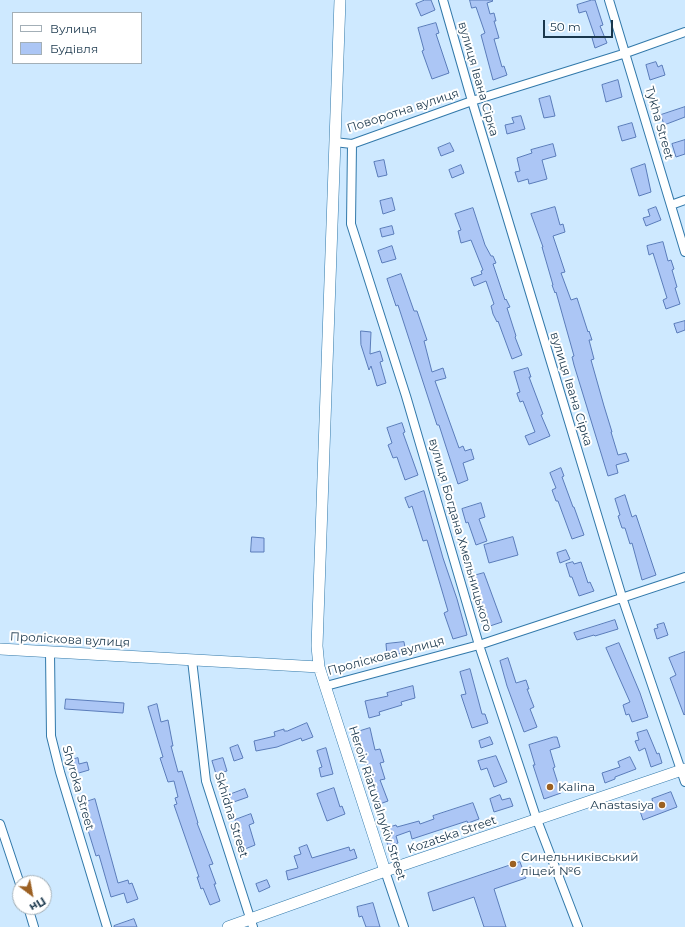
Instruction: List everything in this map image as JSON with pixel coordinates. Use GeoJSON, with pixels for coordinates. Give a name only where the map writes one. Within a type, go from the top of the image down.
{"type":"FeatureCollection","features":[{"type":"Feature","properties":{"kind":"street"},"geometry":{"type":"LineString","coordinates":[[319,667],[317,646],[318,594],[340,0]]}},
{"type":"Feature","properties":{"kind":"street","name":"вулиця Івана Сірка"},"geometry":{"type":"LineString","coordinates":[[443,0],[472,101],[622,597],[683,770],[685,782]]}},
{"type":"Feature","properties":{"kind":"street","name":"Tykha Street"},"geometry":{"type":"LineString","coordinates":[[609,0],[685,252]]}},
{"type":"Feature","properties":{"kind":"street","name":"Поворотна вулиця"},"geometry":{"type":"LineString","coordinates":[[334,142],[352,144],[472,101],[626,53],[685,32]]}},
{"type":"Feature","properties":{"kind":"street","name":"вулиця Богдана Хмельницького"},"geometry":{"type":"LineString","coordinates":[[352,144],[351,224],[406,396],[479,645],[537,820],[578,927]]}},
{"type":"Feature","properties":{"kind":"street"},"geometry":{"type":"LineString","coordinates":[[671,205],[685,200]]}},
{"type":"Feature","properties":{"kind":"street","name":"Проліскова вулиця"},"geometry":{"type":"LineString","coordinates":[[0,649],[319,667],[326,686],[479,645],[685,577]]}},
{"type":"Feature","properties":{"kind":"street","name":"Shyroka Street"},"geometry":{"type":"LineString","coordinates":[[50,652],[51,736],[60,772],[107,927]]}},
{"type":"Feature","properties":{"kind":"street","name":"Skhidna Street"},"geometry":{"type":"LineString","coordinates":[[192,660],[206,781],[252,923]]}},
{"type":"Feature","properties":{"kind":"street","name":"Heroiv Riatuvalnykiv Street"},"geometry":{"type":"LineString","coordinates":[[326,686],[404,927]]}},
{"type":"Feature","properties":{"kind":"street","name":"Kozatska Street"},"geometry":{"type":"LineString","coordinates":[[228,927],[252,923],[385,871],[683,770]]}},
{"type":"Feature","properties":{"kind":"street"},"geometry":{"type":"LineString","coordinates":[[0,824],[17,875]]}},
{"type":"Feature","properties":{"kind":"street"},"geometry":{"type":"LineString","coordinates":[[30,915],[34,927]]}},
{"type":"Feature","properties":{"kind":"building"},"geometry":{"type":"Polygon","coordinates":[[[425,0],[431,0],[435,10],[421,16],[416,4],[425,0]]]}},
{"type":"Feature","properties":{"kind":"building"},"geometry":{"type":"Polygon","coordinates":[[[470,0],[493,1],[487,3],[490,14],[494,13],[496,21],[494,21],[499,38],[494,39],[502,67],[504,66],[507,75],[493,80],[481,35],[485,33],[476,7],[472,8],[470,0]]]}},
{"type":"Feature","properties":{"kind":"building"},"geometry":{"type":"Polygon","coordinates":[[[595,0],[603,25],[600,26],[607,43],[595,48],[592,38],[595,37],[586,11],[579,13],[577,5],[595,0]]]}},
{"type":"Feature","properties":{"kind":"building"},"geometry":{"type":"Polygon","coordinates":[[[436,23],[439,33],[436,34],[449,73],[432,79],[422,51],[424,50],[418,28],[436,23]]]}},
{"type":"Feature","properties":{"kind":"building"},"geometry":{"type":"Polygon","coordinates":[[[656,62],[658,67],[662,65],[665,75],[650,80],[646,65],[656,62]]]}},
{"type":"Feature","properties":{"kind":"building"},"geometry":{"type":"Polygon","coordinates":[[[618,80],[622,97],[606,102],[602,85],[618,80]]]}},
{"type":"Feature","properties":{"kind":"building"},"geometry":{"type":"Polygon","coordinates":[[[550,96],[555,116],[544,118],[539,99],[550,96]]]}},
{"type":"Feature","properties":{"kind":"building"},"geometry":{"type":"Polygon","coordinates":[[[685,107],[685,117],[664,125],[661,115],[685,107]]]}},
{"type":"Feature","properties":{"kind":"building"},"geometry":{"type":"Polygon","coordinates":[[[521,116],[525,129],[507,134],[505,125],[514,123],[512,118],[521,116]]]}},
{"type":"Feature","properties":{"kind":"building"},"geometry":{"type":"Polygon","coordinates":[[[632,123],[636,137],[622,141],[618,127],[632,123]]]}},
{"type":"Feature","properties":{"kind":"building"},"geometry":{"type":"Polygon","coordinates":[[[685,140],[685,154],[676,157],[672,144],[685,140]]]}},
{"type":"Feature","properties":{"kind":"building"},"geometry":{"type":"Polygon","coordinates":[[[450,143],[454,151],[441,156],[438,148],[450,143]]]}},
{"type":"Feature","properties":{"kind":"building"},"geometry":{"type":"Polygon","coordinates":[[[553,144],[556,156],[542,160],[547,179],[529,184],[528,179],[518,182],[515,172],[520,171],[517,158],[532,153],[531,150],[553,144]]]}},
{"type":"Feature","properties":{"kind":"building"},"geometry":{"type":"Polygon","coordinates":[[[384,160],[387,175],[378,177],[374,162],[384,160]]]}},
{"type":"Feature","properties":{"kind":"building"},"geometry":{"type":"Polygon","coordinates":[[[645,164],[651,192],[639,196],[631,169],[645,164]]]}},
{"type":"Feature","properties":{"kind":"building"},"geometry":{"type":"Polygon","coordinates":[[[461,165],[464,173],[452,178],[449,170],[461,165]]]}},
{"type":"Feature","properties":{"kind":"building"},"geometry":{"type":"Polygon","coordinates":[[[392,198],[395,210],[383,214],[380,201],[392,198]]]}},
{"type":"Feature","properties":{"kind":"building"},"geometry":{"type":"Polygon","coordinates":[[[555,207],[560,225],[563,224],[565,232],[553,236],[565,272],[561,273],[571,300],[577,298],[592,340],[589,340],[594,359],[591,360],[618,455],[626,453],[629,461],[616,465],[618,473],[608,476],[574,365],[572,357],[574,356],[556,292],[555,293],[552,285],[543,247],[531,214],[555,207]]]}},
{"type":"Feature","properties":{"kind":"building"},"geometry":{"type":"Polygon","coordinates":[[[656,207],[661,220],[646,226],[643,218],[650,216],[648,210],[656,207]]]}},
{"type":"Feature","properties":{"kind":"building"},"geometry":{"type":"Polygon","coordinates":[[[473,208],[485,245],[496,263],[493,264],[505,300],[506,299],[510,307],[507,308],[522,355],[512,359],[498,321],[497,322],[493,314],[491,306],[494,304],[486,281],[474,286],[471,278],[482,274],[481,271],[483,270],[471,240],[461,243],[458,231],[461,230],[455,214],[473,208]]]}},
{"type":"Feature","properties":{"kind":"building"},"geometry":{"type":"Polygon","coordinates":[[[392,226],[394,234],[382,237],[380,229],[392,226]]]}},
{"type":"Feature","properties":{"kind":"building"},"geometry":{"type":"Polygon","coordinates":[[[663,242],[668,261],[671,260],[674,269],[672,270],[677,287],[675,288],[680,304],[666,309],[663,300],[667,298],[653,253],[649,255],[647,246],[663,242]]]}},
{"type":"Feature","properties":{"kind":"building"},"geometry":{"type":"Polygon","coordinates":[[[392,246],[396,259],[382,263],[378,251],[392,246]]]}},
{"type":"Feature","properties":{"kind":"building"},"geometry":{"type":"Polygon","coordinates":[[[401,274],[414,311],[417,311],[427,340],[424,341],[432,372],[443,368],[446,378],[435,381],[459,448],[463,446],[465,451],[471,449],[474,459],[463,463],[468,480],[458,484],[398,305],[396,306],[387,279],[401,274]]]}},
{"type":"Feature","properties":{"kind":"building"},"geometry":{"type":"Polygon","coordinates":[[[685,321],[685,330],[677,333],[674,324],[685,321]]]}},
{"type":"Feature","properties":{"kind":"building"},"geometry":{"type":"Polygon","coordinates":[[[361,331],[371,332],[370,354],[380,351],[383,361],[380,362],[386,383],[377,386],[371,366],[369,370],[361,345],[361,331]]]}},
{"type":"Feature","properties":{"kind":"building"},"geometry":{"type":"Polygon","coordinates":[[[528,368],[531,377],[529,377],[543,414],[541,415],[550,436],[529,445],[525,436],[535,432],[523,401],[520,402],[517,394],[520,392],[514,372],[528,368]]]}},
{"type":"Feature","properties":{"kind":"building"},"geometry":{"type":"Polygon","coordinates":[[[402,423],[405,432],[403,433],[418,475],[405,480],[397,457],[393,458],[388,445],[392,443],[387,428],[402,423]]]}},
{"type":"Feature","properties":{"kind":"building"},"geometry":{"type":"Polygon","coordinates":[[[561,468],[564,476],[562,477],[584,535],[572,539],[558,501],[556,501],[552,490],[556,488],[550,473],[561,468]]]}},
{"type":"Feature","properties":{"kind":"building"},"geometry":{"type":"Polygon","coordinates":[[[424,491],[467,635],[453,639],[444,613],[448,611],[427,540],[423,541],[412,506],[409,508],[405,498],[424,491]]]}},
{"type":"Feature","properties":{"kind":"building"},"geometry":{"type":"Polygon","coordinates":[[[625,495],[632,517],[636,515],[656,575],[642,580],[632,543],[630,544],[625,528],[622,528],[618,516],[620,515],[615,499],[625,495]]]}},
{"type":"Feature","properties":{"kind":"building"},"geometry":{"type":"Polygon","coordinates":[[[481,503],[485,517],[479,519],[487,541],[476,545],[468,522],[466,523],[462,509],[481,503]]]}},
{"type":"Feature","properties":{"kind":"building"},"geometry":{"type":"Polygon","coordinates":[[[252,537],[264,538],[264,552],[251,552],[252,537]]]}},
{"type":"Feature","properties":{"kind":"building"},"geometry":{"type":"Polygon","coordinates":[[[513,537],[518,555],[489,563],[484,545],[513,537]]]}},
{"type":"Feature","properties":{"kind":"building"},"geometry":{"type":"Polygon","coordinates":[[[566,550],[570,559],[560,563],[557,553],[566,550]]]}},
{"type":"Feature","properties":{"kind":"building"},"geometry":{"type":"Polygon","coordinates":[[[573,562],[574,564],[581,562],[588,583],[590,582],[594,591],[579,596],[566,564],[573,562]]]}},
{"type":"Feature","properties":{"kind":"building"},"geometry":{"type":"Polygon","coordinates":[[[484,573],[502,622],[490,626],[484,607],[482,607],[473,576],[484,573]]]}},
{"type":"Feature","properties":{"kind":"building"},"geometry":{"type":"Polygon","coordinates":[[[615,620],[618,629],[577,640],[574,633],[615,620]]]}},
{"type":"Feature","properties":{"kind":"building"},"geometry":{"type":"Polygon","coordinates":[[[664,623],[668,635],[657,639],[654,629],[658,628],[657,625],[664,623]]]}},
{"type":"Feature","properties":{"kind":"building"},"geometry":{"type":"Polygon","coordinates":[[[404,642],[406,653],[387,655],[386,644],[404,642]]]}},
{"type":"Feature","properties":{"kind":"building"},"geometry":{"type":"Polygon","coordinates":[[[619,643],[640,693],[648,717],[632,722],[629,714],[626,715],[623,705],[630,702],[606,648],[619,643]]]}},
{"type":"Feature","properties":{"kind":"building"},"geometry":{"type":"Polygon","coordinates":[[[685,652],[684,715],[670,678],[676,675],[669,658],[685,652]]]}},
{"type":"Feature","properties":{"kind":"building"},"geometry":{"type":"Polygon","coordinates":[[[508,658],[516,683],[526,680],[529,689],[527,689],[534,707],[530,709],[537,727],[524,732],[507,686],[500,661],[508,658]]]}},
{"type":"Feature","properties":{"kind":"building"},"geometry":{"type":"Polygon","coordinates":[[[470,669],[482,714],[485,714],[488,723],[472,728],[461,695],[466,694],[460,672],[470,669]]]}},
{"type":"Feature","properties":{"kind":"building"},"geometry":{"type":"Polygon","coordinates":[[[413,686],[415,698],[401,702],[402,705],[379,712],[380,715],[369,718],[365,701],[388,696],[387,693],[413,686]]]}},
{"type":"Feature","properties":{"kind":"building"},"geometry":{"type":"Polygon","coordinates":[[[66,699],[124,703],[123,713],[65,709],[66,699]]]}},
{"type":"Feature","properties":{"kind":"building"},"geometry":{"type":"Polygon","coordinates":[[[157,704],[161,722],[168,720],[173,746],[171,746],[178,772],[182,771],[197,823],[213,864],[209,865],[220,901],[210,905],[203,888],[201,889],[197,877],[199,877],[174,805],[177,804],[175,798],[178,797],[174,781],[168,782],[160,758],[163,757],[148,707],[157,704]]]}},
{"type":"Feature","properties":{"kind":"building"},"geometry":{"type":"Polygon","coordinates":[[[307,723],[313,737],[302,741],[301,738],[277,747],[256,751],[254,741],[275,736],[274,732],[284,729],[284,731],[287,731],[307,723]]]}},
{"type":"Feature","properties":{"kind":"building"},"geometry":{"type":"Polygon","coordinates":[[[370,728],[375,750],[380,749],[384,762],[380,763],[385,779],[380,780],[388,801],[377,805],[368,776],[371,775],[367,763],[364,764],[359,748],[356,749],[351,734],[370,728]]]}},
{"type":"Feature","properties":{"kind":"building"},"geometry":{"type":"Polygon","coordinates":[[[647,730],[657,754],[659,753],[662,763],[651,767],[645,748],[639,751],[635,741],[639,740],[637,733],[647,730]]]}},
{"type":"Feature","properties":{"kind":"building"},"geometry":{"type":"Polygon","coordinates":[[[490,737],[493,744],[481,748],[479,741],[490,737]]]}},
{"type":"Feature","properties":{"kind":"building"},"geometry":{"type":"Polygon","coordinates":[[[557,737],[560,747],[550,750],[555,767],[553,768],[561,793],[544,799],[533,765],[535,765],[529,745],[557,737]]]}},
{"type":"Feature","properties":{"kind":"building"},"geometry":{"type":"Polygon","coordinates":[[[238,745],[243,758],[234,761],[230,748],[238,745]]]}},
{"type":"Feature","properties":{"kind":"building"},"geometry":{"type":"Polygon","coordinates":[[[326,748],[333,774],[321,777],[319,768],[322,767],[317,751],[326,748]]]}},
{"type":"Feature","properties":{"kind":"building"},"geometry":{"type":"Polygon","coordinates":[[[496,756],[507,782],[494,787],[487,768],[481,770],[478,761],[496,756]]]}},
{"type":"Feature","properties":{"kind":"building"},"geometry":{"type":"Polygon","coordinates":[[[630,757],[636,769],[615,777],[615,779],[605,783],[602,773],[620,767],[618,762],[630,757]]]}},
{"type":"Feature","properties":{"kind":"building"},"geometry":{"type":"Polygon","coordinates":[[[78,758],[79,764],[87,762],[89,770],[72,775],[68,761],[78,758]]]}},
{"type":"Feature","properties":{"kind":"building"},"geometry":{"type":"Polygon","coordinates":[[[223,758],[227,771],[216,774],[212,761],[223,758]]]}},
{"type":"Feature","properties":{"kind":"building"},"geometry":{"type":"Polygon","coordinates":[[[334,788],[340,807],[342,806],[345,814],[327,821],[317,794],[334,788]]]}},
{"type":"Feature","properties":{"kind":"building"},"geometry":{"type":"Polygon","coordinates":[[[245,789],[248,797],[228,804],[226,796],[245,789]]]}},
{"type":"Feature","properties":{"kind":"building","name":"Anastasiya"},"geometry":{"type":"Polygon","coordinates":[[[671,792],[677,807],[643,820],[639,808],[653,803],[652,799],[671,792]]]}},
{"type":"Feature","properties":{"kind":"building"},"geometry":{"type":"Polygon","coordinates":[[[500,795],[502,800],[510,798],[513,806],[494,812],[490,799],[500,795]]]}},
{"type":"Feature","properties":{"kind":"building"},"geometry":{"type":"Polygon","coordinates":[[[95,799],[118,883],[128,880],[129,884],[132,883],[138,899],[127,903],[124,893],[111,897],[99,855],[96,856],[80,804],[95,799]]]}},
{"type":"Feature","properties":{"kind":"building"},"geometry":{"type":"Polygon","coordinates":[[[473,803],[479,819],[468,823],[467,821],[412,839],[410,831],[396,836],[398,843],[388,846],[383,829],[419,821],[420,824],[434,819],[433,816],[473,803]]]}},
{"type":"Feature","properties":{"kind":"building"},"geometry":{"type":"Polygon","coordinates":[[[251,814],[254,823],[249,825],[255,845],[245,849],[235,820],[251,814]]]}},
{"type":"Feature","properties":{"kind":"building"},"geometry":{"type":"Polygon","coordinates":[[[307,845],[312,858],[349,847],[350,851],[354,849],[357,858],[288,880],[286,871],[298,868],[294,856],[301,854],[299,848],[307,845]]]}},
{"type":"Feature","properties":{"kind":"building"},"geometry":{"type":"Polygon","coordinates":[[[520,862],[526,878],[494,889],[506,927],[484,927],[474,897],[433,911],[428,893],[520,862]]]}},
{"type":"Feature","properties":{"kind":"building"},"geometry":{"type":"Polygon","coordinates":[[[267,880],[270,887],[259,892],[256,884],[267,880]]]}},
{"type":"Feature","properties":{"kind":"building"},"geometry":{"type":"Polygon","coordinates":[[[373,903],[380,927],[366,927],[362,916],[359,917],[357,907],[373,903]]]}},
{"type":"Feature","properties":{"kind":"building"},"geometry":{"type":"Polygon","coordinates":[[[134,919],[137,927],[114,927],[114,926],[134,919]]]}},
{"type":"Feature","properties":{"kind":"place","name":"Kalina"},"geometry":{"type":"Point","coordinates":[550,787]}},
{"type":"Feature","properties":{"kind":"place","name":"Anastasiya"},"geometry":{"type":"Point","coordinates":[662,805]}},
{"type":"Feature","properties":{"kind":"place","name":"Синельниківський ліцей №6"},"geometry":{"type":"Point","coordinates":[513,864]}}]}
